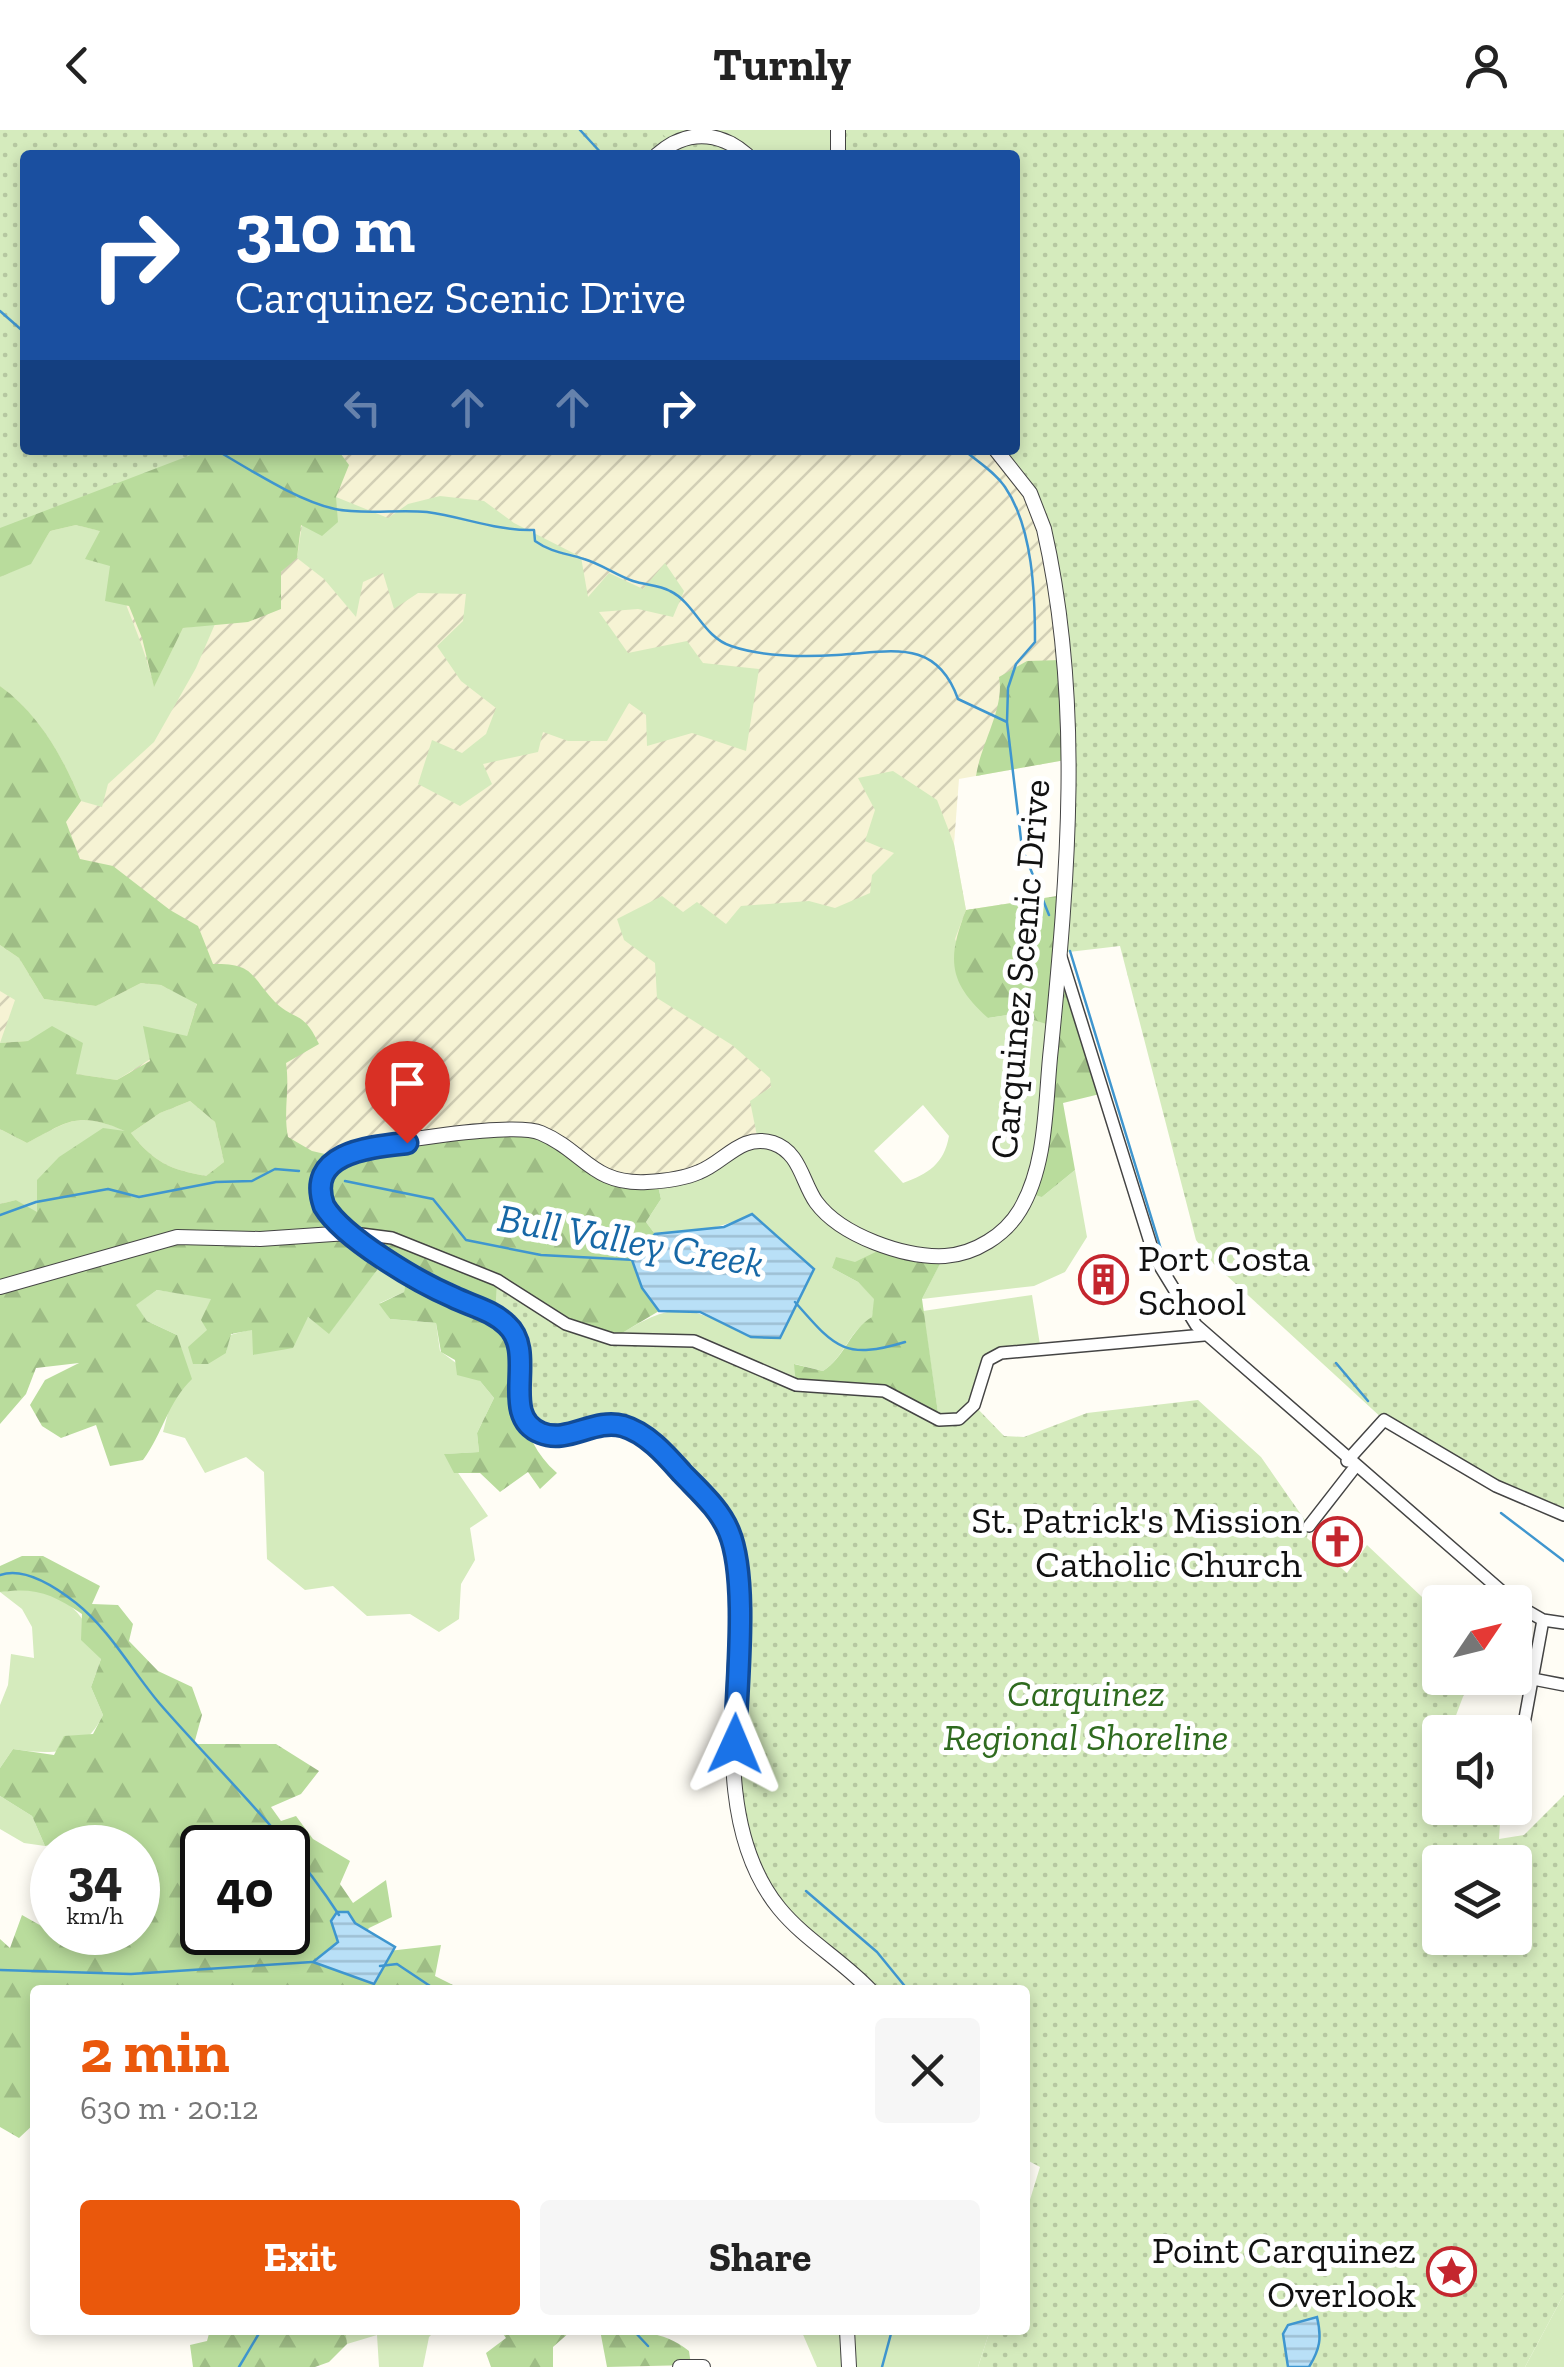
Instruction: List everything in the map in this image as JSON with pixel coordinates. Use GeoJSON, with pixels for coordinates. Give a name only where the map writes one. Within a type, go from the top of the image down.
{"type":"FeatureCollection","features":[{"type":"Feature","properties":{"kind":"street"},"geometry":{"type":"LineString","coordinates":[[664,150],[678,139],[702,134],[726,139],[740,150]]}},
{"type":"Feature","properties":{"kind":"street","name":"Carquinez Scenic Drive"},"geometry":{"type":"LineString","coordinates":[[864,1985],[789,1919],[766,1888],[746,1850],[735,1788],[737,1564],[730,1534],[719,1514],[677,1467],[635,1432],[608,1424],[554,1436],[535,1430],[522,1412],[522,1353],[509,1326],[439,1290],[349,1233],[329,1214],[320,1188],[326,1170],[347,1152],[524,1128],[554,1140],[597,1173],[629,1182],[684,1177],[709,1168],[738,1146],[768,1142],[791,1155],[818,1206],[846,1227],[916,1254],[944,1256],[973,1249],[1012,1221],[1035,1173],[1060,953],[1072,759],[1051,567],[1036,506],[1000,455]]}},
{"type":"Feature","properties":{"kind":"street"},"geometry":{"type":"LineString","coordinates":[[1060,953],[1155,1258],[1204,1336],[1493,1585]]}},
{"type":"Feature","properties":{"kind":"street"},"geometry":{"type":"LineString","coordinates":[[0,1287],[176,1237],[260,1239],[349,1233],[392,1238],[480,1273],[566,1324],[612,1339],[694,1341],[796,1385],[884,1391],[939,1420],[959,1419],[974,1406],[988,1360],[1000,1353],[1204,1336]]}},
{"type":"Feature","properties":{"kind":"street"},"geometry":{"type":"LineString","coordinates":[[1309,1526],[1384,1420],[1496,1486],[1564,1514]]}},
{"type":"Feature","properties":{"kind":"street"},"geometry":{"type":"LineString","coordinates":[[1532,1614],[1564,1624]]}},
{"type":"Feature","properties":{"kind":"street"},"geometry":{"type":"LineString","coordinates":[[1526,1715],[1543,1620]]}},
{"type":"Feature","properties":{"kind":"street"},"geometry":{"type":"LineString","coordinates":[[1533,1679],[1564,1686]]}},
{"type":"Feature","properties":{"kind":"street"},"geometry":{"type":"LineString","coordinates":[[847,2335],[849,2367]]}},
{"type":"Feature","properties":{"kind":"street"},"geometry":{"type":"LineString","coordinates":[[680,2367],[703,2367]]}},
{"type":"Feature","properties":{"kind":"shaded area"},"geometry":{"type":"Polygon","coordinates":[[[191,455],[999,455],[1041,518],[1071,759],[959,779],[954,844],[966,910],[1064,895],[751,1101],[758,1141],[698,1173],[0,1253],[0,528],[191,455]]]}},
{"type":"Feature","properties":{"kind":"green space"},"geometry":{"type":"Polygon","coordinates":[[[0,130],[658,130],[671,142],[693,134],[734,150],[20,150],[20,455],[191,455],[0,528],[0,130]]]}},
{"type":"Feature","properties":{"kind":"green space"},"geometry":{"type":"Polygon","coordinates":[[[540,130],[838,130],[838,150],[725,150],[678,139],[606,150],[567,150],[540,130]]]}},
{"type":"Feature","properties":{"kind":"green space"},"geometry":{"type":"Polygon","coordinates":[[[838,130],[1564,130],[1564,1515],[1384,1420],[1213,1263],[1196,1240],[1120,946],[1060,953],[1071,759],[1044,529],[999,455],[1020,455],[1020,150],[838,150],[838,130]]]}},
{"type":"Feature","properties":{"kind":"green space"},"geometry":{"type":"Polygon","coordinates":[[[0,230],[20,406],[20,455],[342,455],[349,465],[336,497],[338,522],[322,536],[301,525],[297,558],[281,572],[281,609],[248,622],[183,628],[154,687],[129,606],[105,601],[110,566],[85,559],[100,531],[76,525],[50,531],[31,564],[0,577],[0,230]]]}},
{"type":"Feature","properties":{"kind":"green space"},"geometry":{"type":"Polygon","coordinates":[[[440,496],[484,501],[514,523],[581,557],[588,597],[609,573],[643,589],[665,563],[684,591],[673,617],[638,609],[599,612],[628,653],[687,641],[703,663],[759,669],[746,751],[692,733],[647,746],[646,715],[629,703],[607,741],[568,741],[543,732],[538,752],[483,764],[492,784],[460,806],[418,784],[432,740],[462,753],[486,734],[496,708],[461,681],[437,646],[463,621],[466,594],[418,593],[394,609],[383,573],[363,582],[356,617],[324,579],[297,558],[302,525],[336,497],[388,518],[408,504],[440,496]]]}},
{"type":"Feature","properties":{"kind":"green space"},"geometry":{"type":"Polygon","coordinates":[[[76,525],[101,531],[154,686],[183,628],[215,624],[196,668],[154,742],[108,784],[102,807],[81,801],[48,738],[27,710],[0,686],[0,577],[31,563],[50,531],[76,525]]]}},
{"type":"Feature","properties":{"kind":"green space"},"geometry":{"type":"Polygon","coordinates":[[[1062,660],[1071,759],[976,776],[999,701],[999,677],[1027,661],[1062,660]]]}},
{"type":"Feature","properties":{"kind":"green space"},"geometry":{"type":"Polygon","coordinates":[[[0,686],[38,723],[74,785],[81,801],[66,822],[80,859],[113,866],[170,910],[198,926],[213,964],[244,969],[275,1002],[304,1021],[313,1033],[319,1044],[286,1063],[288,1137],[312,1151],[338,1157],[525,1129],[588,1167],[657,1181],[661,1199],[646,1222],[655,1234],[638,1250],[642,1288],[659,1311],[612,1339],[515,1333],[526,1426],[543,1459],[557,1473],[540,1489],[528,1472],[500,1492],[480,1473],[454,1473],[444,1454],[479,1452],[477,1433],[494,1398],[480,1381],[457,1375],[455,1360],[441,1352],[436,1323],[390,1319],[379,1304],[404,1292],[408,1271],[387,1257],[329,1334],[308,1317],[293,1348],[253,1355],[252,1330],[231,1334],[226,1353],[208,1364],[193,1364],[188,1347],[207,1330],[201,1320],[211,1299],[157,1290],[136,1305],[147,1321],[177,1335],[192,1379],[143,1460],[110,1466],[96,1425],[61,1438],[42,1426],[30,1405],[45,1380],[79,1363],[36,1368],[26,1394],[0,1424],[0,1204],[16,1200],[37,1212],[37,1180],[59,1157],[103,1128],[125,1131],[96,1121],[75,1121],[27,1143],[0,1129],[0,1043],[28,1041],[52,1026],[83,1043],[76,1074],[117,1080],[150,1061],[143,1026],[187,1036],[197,1004],[161,985],[141,983],[96,1006],[44,999],[19,958],[0,945],[0,686]],[[190,1101],[160,1113],[131,1133],[164,1163],[206,1176],[224,1162],[215,1122],[190,1101]]]}},
{"type":"Feature","properties":{"kind":"green space"},"geometry":{"type":"Polygon","coordinates":[[[893,771],[937,800],[954,844],[966,910],[955,939],[988,1018],[1014,1014],[1053,1025],[1042,1197],[1075,1170],[1087,1237],[1065,1272],[1034,1286],[922,1299],[943,1257],[855,1262],[832,1268],[858,1282],[875,1299],[872,1318],[823,1371],[795,1364],[796,1385],[612,1339],[652,1317],[681,1311],[710,1318],[751,1337],[752,1214],[716,1227],[680,1233],[655,1234],[646,1222],[661,1199],[657,1181],[671,1180],[758,1141],[750,1101],[771,1087],[770,1078],[732,1045],[657,998],[655,963],[624,940],[617,919],[662,896],[683,912],[697,902],[726,924],[741,906],[809,901],[835,908],[870,893],[872,875],[894,853],[865,841],[875,810],[858,778],[893,771]],[[923,1105],[874,1151],[903,1183],[934,1167],[949,1136],[923,1105]]]}},
{"type":"Feature","properties":{"kind":"green space"},"geometry":{"type":"Polygon","coordinates":[[[1064,895],[1060,953],[1104,1093],[1063,1103],[1075,1170],[1042,1197],[1028,1193],[1053,1026],[1014,1014],[988,1018],[958,981],[954,956],[966,910],[1064,895]]]}},
{"type":"Feature","properties":{"kind":"green space"},"geometry":{"type":"Polygon","coordinates":[[[0,945],[19,958],[44,999],[96,1006],[141,983],[161,985],[197,1003],[187,1036],[117,1080],[76,1074],[28,1041],[0,1043],[15,1000],[0,991],[0,945]]]}},
{"type":"Feature","properties":{"kind":"green space"},"geometry":{"type":"Polygon","coordinates":[[[190,1101],[215,1122],[224,1162],[206,1176],[183,1171],[155,1158],[131,1133],[160,1113],[190,1101]]]}},
{"type":"Feature","properties":{"kind":"green space"},"geometry":{"type":"Polygon","coordinates":[[[78,1120],[100,1122],[131,1133],[37,1213],[16,1200],[0,1204],[0,1129],[27,1143],[78,1120]]]}},
{"type":"Feature","properties":{"kind":"green space"},"geometry":{"type":"Polygon","coordinates":[[[888,1246],[944,1256],[922,1299],[939,1420],[796,1385],[794,1364],[823,1371],[872,1317],[874,1299],[858,1282],[832,1268],[836,1257],[855,1262],[888,1246]]]}},
{"type":"Feature","properties":{"kind":"green space"},"geometry":{"type":"Polygon","coordinates":[[[387,1257],[409,1271],[404,1292],[380,1303],[390,1319],[436,1323],[440,1351],[480,1381],[494,1398],[477,1433],[479,1452],[445,1454],[488,1516],[470,1528],[475,1560],[461,1584],[459,1619],[439,1632],[410,1614],[367,1616],[333,1586],[305,1590],[267,1559],[264,1472],[246,1457],[205,1473],[185,1438],[163,1432],[172,1398],[177,1335],[147,1321],[135,1305],[157,1290],[212,1298],[226,1353],[230,1335],[253,1329],[254,1355],[308,1317],[329,1333],[387,1257]]]}},
{"type":"Feature","properties":{"kind":"green space","name":"Carquinez Regional Shoreline"},"geometry":{"type":"Polygon","coordinates":[[[497,1280],[566,1324],[611,1339],[694,1341],[796,1385],[884,1391],[939,1420],[959,1419],[974,1405],[1004,1436],[1024,1437],[1087,1413],[1198,1400],[1261,1457],[1309,1526],[1307,1538],[1347,1573],[1367,1545],[1422,1597],[1422,1695],[1464,1695],[1456,1715],[1422,1715],[1422,1825],[1500,1825],[1499,1839],[1524,1835],[1564,1795],[1564,2294],[1525,2367],[978,2367],[988,2335],[1030,2335],[1030,2200],[1040,2167],[1030,2162],[1030,1985],[864,1985],[789,1919],[741,1831],[733,1543],[677,1467],[626,1427],[564,1435],[527,1423],[522,1353],[495,1316],[497,1280]]]}},
{"type":"Feature","properties":{"kind":"green space"},"geometry":{"type":"Polygon","coordinates":[[[1032,1295],[1041,1351],[988,1360],[974,1405],[959,1419],[939,1420],[923,1311],[1032,1295]]]}},
{"type":"Feature","properties":{"kind":"green space"},"geometry":{"type":"Polygon","coordinates":[[[22,1556],[43,1556],[100,1586],[92,1604],[118,1605],[133,1624],[129,1641],[158,1671],[192,1687],[202,1715],[194,1744],[276,1744],[319,1771],[301,1794],[271,1807],[281,1821],[296,1816],[303,1825],[180,1825],[180,1955],[310,1955],[310,1835],[350,1861],[340,1884],[353,1903],[386,1880],[392,1917],[369,1928],[345,1956],[441,1945],[435,1976],[453,1985],[30,1985],[30,2128],[19,2138],[0,2127],[0,1939],[10,1948],[22,1915],[30,1920],[30,1955],[160,1955],[160,1825],[36,1825],[32,1816],[0,1796],[0,1768],[13,1749],[54,1755],[64,1736],[93,1734],[103,1715],[91,1687],[101,1659],[81,1640],[82,1614],[62,1601],[23,1591],[0,1592],[0,1566],[22,1556]]]}},
{"type":"Feature","properties":{"kind":"green space"},"geometry":{"type":"Polygon","coordinates":[[[31,1587],[70,1606],[89,1631],[101,1659],[91,1687],[103,1715],[76,1745],[54,1752],[13,1749],[0,1768],[0,1705],[8,1685],[11,1654],[34,1658],[32,1627],[22,1609],[0,1592],[31,1587]]]}},
{"type":"Feature","properties":{"kind":"green space"},"geometry":{"type":"Polygon","coordinates":[[[0,1796],[32,1816],[36,1825],[30,1825],[30,1844],[0,1829],[0,1796]]]}},
{"type":"Feature","properties":{"kind":"green space"},"geometry":{"type":"Polygon","coordinates":[[[1564,2294],[1564,2367],[1525,2367],[1564,2294]]]}},
{"type":"Feature","properties":{"kind":"green space"},"geometry":{"type":"Polygon","coordinates":[[[209,2335],[346,2335],[347,2344],[329,2362],[315,2367],[193,2367],[190,2345],[207,2341],[209,2335]]]}},
{"type":"Feature","properties":{"kind":"green space"},"geometry":{"type":"Polygon","coordinates":[[[346,2335],[377,2335],[347,2344],[346,2335]]]}},
{"type":"Feature","properties":{"kind":"green space"},"geometry":{"type":"Polygon","coordinates":[[[377,2335],[431,2335],[423,2367],[379,2367],[377,2335]]]}},
{"type":"Feature","properties":{"kind":"green space"},"geometry":{"type":"Polygon","coordinates":[[[504,2335],[566,2335],[553,2347],[553,2367],[491,2367],[486,2353],[506,2338],[504,2335]]]}},
{"type":"Feature","properties":{"kind":"green space"},"geometry":{"type":"Polygon","coordinates":[[[601,2335],[658,2335],[689,2351],[691,2365],[607,2367],[601,2335]]]}},
{"type":"Feature","properties":{"kind":"green space"},"geometry":{"type":"Polygon","coordinates":[[[803,2335],[988,2335],[978,2367],[817,2367],[803,2335]]]}},
{"type":"Feature","properties":{"kind":"water"},"geometry":{"type":"Polygon","coordinates":[[[752,1214],[814,1269],[780,1338],[751,1337],[700,1312],[659,1311],[642,1288],[632,1260],[655,1234],[724,1227],[752,1214]]]}},
{"type":"Feature","properties":{"kind":"water"},"geometry":{"type":"Polygon","coordinates":[[[337,1912],[348,1912],[355,1923],[395,1947],[374,1984],[313,1962],[338,1942],[331,1921],[337,1912]]]}},
{"type":"Feature","properties":{"kind":"water"},"geometry":{"type":"Polygon","coordinates":[[[1317,2317],[1316,2355],[1309,2367],[1288,2367],[1283,2334],[1288,2325],[1317,2317]]]}},
{"type":"Feature","properties":{"kind":"waterway"},"geometry":{"type":"LineString","coordinates":[[580,130],[598,150]]}},
{"type":"Feature","properties":{"kind":"waterway"},"geometry":{"type":"LineString","coordinates":[[0,311],[20,329]]}},
{"type":"Feature","properties":{"kind":"waterway"},"geometry":{"type":"LineString","coordinates":[[225,455],[289,492],[335,509],[427,512],[534,530],[535,541],[547,548],[679,596],[721,642],[743,650],[797,656],[893,651],[924,657],[949,679],[958,699],[1007,722]]}},
{"type":"Feature","properties":{"kind":"waterway"},"geometry":{"type":"LineString","coordinates":[[970,455],[1005,487],[1027,541],[1035,642],[1016,664],[1008,688],[1007,722],[1022,848],[1049,915]]}},
{"type":"Feature","properties":{"kind":"waterway"},"geometry":{"type":"LineString","coordinates":[[1070,951],[1163,1256]]}},
{"type":"Feature","properties":{"kind":"waterway","name":"Bull Valley Creek"},"geometry":{"type":"LineString","coordinates":[[0,1215],[36,1202],[108,1189],[139,1197],[216,1182],[252,1181],[275,1169],[299,1171]]}},
{"type":"Feature","properties":{"kind":"waterway","name":"Bull Valley Creek"},"geometry":{"type":"LineString","coordinates":[[345,1181],[433,1199],[466,1240],[541,1255],[635,1260]]}},
{"type":"Feature","properties":{"kind":"waterway","name":"Bull Valley Creek"},"geometry":{"type":"LineString","coordinates":[[795,1302],[841,1346],[867,1350],[905,1342]]}},
{"type":"Feature","properties":{"kind":"waterway","name":"Bull Valley Creek"},"geometry":{"type":"LineString","coordinates":[[1336,1363],[1368,1401]]}},
{"type":"Feature","properties":{"kind":"waterway","name":"Bull Valley Creek"},"geometry":{"type":"LineString","coordinates":[[1501,1513],[1564,1561]]}},
{"type":"Feature","properties":{"kind":"waterway"},"geometry":{"type":"LineString","coordinates":[[0,1575],[20,1573],[40,1580],[88,1614],[160,1704],[276,1832],[339,1915]]}},
{"type":"Feature","properties":{"kind":"waterway"},"geometry":{"type":"LineString","coordinates":[[806,1891],[877,1952],[904,1985]]}},
{"type":"Feature","properties":{"kind":"waterway"},"geometry":{"type":"LineString","coordinates":[[0,1970],[131,1974],[312,1962]]}},
{"type":"Feature","properties":{"kind":"waterway"},"geometry":{"type":"LineString","coordinates":[[380,1966],[397,1964],[428,1985]]}},
{"type":"Feature","properties":{"kind":"waterway"},"geometry":{"type":"LineString","coordinates":[[239,2367],[258,2335]]}},
{"type":"Feature","properties":{"kind":"waterway"},"geometry":{"type":"LineString","coordinates":[[638,2335],[648,2346]]}},
{"type":"Feature","properties":{"kind":"waterway"},"geometry":{"type":"LineString","coordinates":[[882,2367],[891,2335]]}},
{"type":"Feature","properties":{"kind":"place","name":"Port Costa School"},"geometry":{"type":"Point","coordinates":[1103,1280]}},
{"type":"Feature","properties":{"kind":"place","name":"St. Patrick's Mission Catholic Church"},"geometry":{"type":"Point","coordinates":[1337,1542]}},
{"type":"Feature","properties":{"kind":"place","name":"Point Carquinez Overlook"},"geometry":{"type":"Point","coordinates":[1451,2272]}},
{"type":"Feature","properties":{"kind":"route"},"geometry":{"type":"LineString","coordinates":[[407,1143],[356,1150],[338,1158],[322,1180],[324,1206],[349,1233],[439,1290],[509,1326],[522,1353],[522,1412],[535,1430],[554,1436],[608,1424],[626,1427],[652,1443],[719,1514],[730,1534],[737,1564],[735,1744]]}}]}
